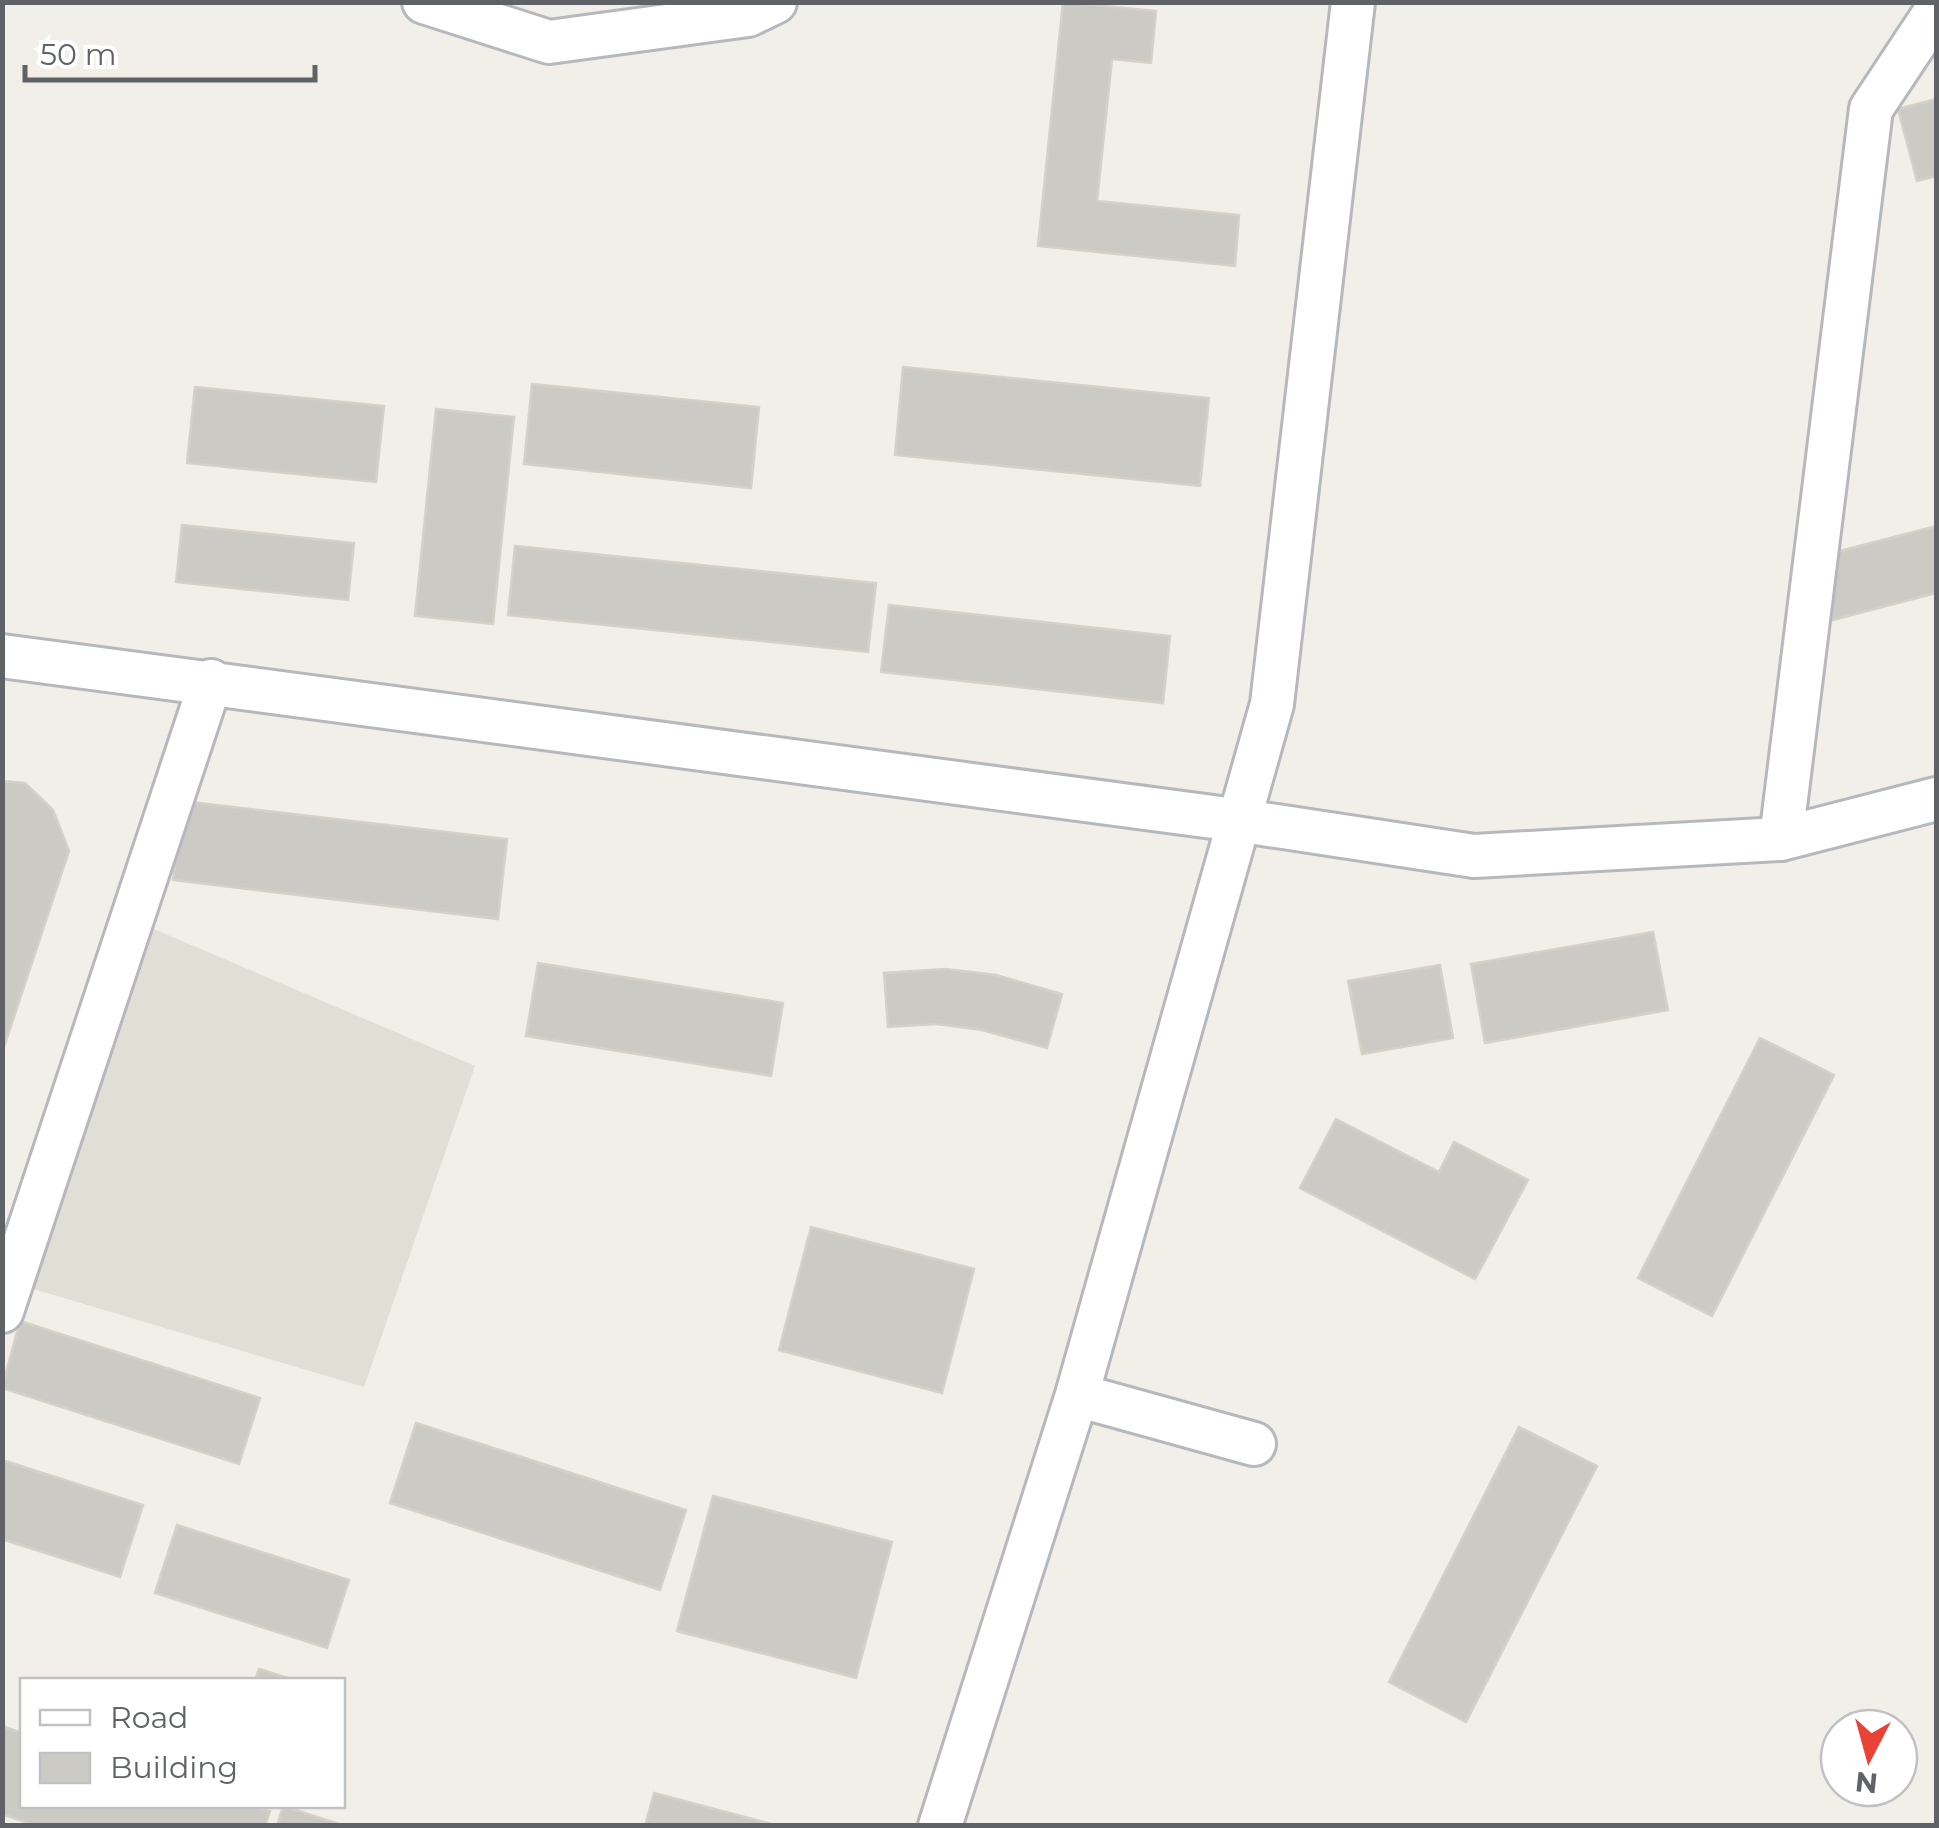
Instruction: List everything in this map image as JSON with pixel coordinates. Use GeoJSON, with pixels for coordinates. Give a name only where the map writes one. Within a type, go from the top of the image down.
{"type":"FeatureCollection","features":[{"type":"Feature","properties":{"kind":"street"},"geometry":{"type":"LineString","coordinates":[[424,2],[549,42],[748,15],[775,2]]}},
{"type":"Feature","properties":{"kind":"street"},"geometry":{"type":"LineString","coordinates":[[940,1826],[1077,1394],[1243,821],[1272,704],[1353,2]]}},
{"type":"Feature","properties":{"kind":"street"},"geometry":{"type":"LineString","coordinates":[[1781,840],[1871,109],[1936,12]]}},
{"type":"Feature","properties":{"kind":"street"},"geometry":{"type":"LineString","coordinates":[[2,656],[1243,821],[1474,856],[1781,840],[1936,798]]}},
{"type":"Feature","properties":{"kind":"street"},"geometry":{"type":"LineString","coordinates":[[2,1312],[211,681]]}},
{"type":"Feature","properties":{"kind":"street"},"geometry":{"type":"LineString","coordinates":[[1077,1394],[1254,1444]]}},
{"type":"Feature","properties":{"kind":"shaded area"},"geometry":{"type":"Polygon","coordinates":[[[142,924],[475,1066],[364,1387],[30,1288],[142,924]]]}},
{"type":"Feature","properties":{"kind":"building"},"geometry":{"type":"Polygon","coordinates":[[[1063,2],[1156,11],[1151,63],[1112,59],[1097,201],[1239,215],[1235,266],[1038,246],[1063,2]]]}},
{"type":"Feature","properties":{"kind":"building"},"geometry":{"type":"Polygon","coordinates":[[[1936,99],[1936,176],[1917,181],[1898,109],[1936,99]]]}},
{"type":"Feature","properties":{"kind":"building"},"geometry":{"type":"Polygon","coordinates":[[[903,367],[1209,398],[1200,486],[895,455],[903,367]]]}},
{"type":"Feature","properties":{"kind":"building"},"geometry":{"type":"Polygon","coordinates":[[[532,384],[759,407],[751,488],[524,464],[532,384]]]}},
{"type":"Feature","properties":{"kind":"building"},"geometry":{"type":"Polygon","coordinates":[[[195,387],[384,406],[376,482],[187,463],[195,387]]]}},
{"type":"Feature","properties":{"kind":"building"},"geometry":{"type":"Polygon","coordinates":[[[436,409],[514,417],[493,624],[415,616],[436,409]]]}},
{"type":"Feature","properties":{"kind":"building"},"geometry":{"type":"Polygon","coordinates":[[[182,525],[354,543],[348,600],[176,582],[182,525]]]}},
{"type":"Feature","properties":{"kind":"building"},"geometry":{"type":"Polygon","coordinates":[[[1936,526],[1936,593],[1833,620],[1817,557],[1936,526]]]}},
{"type":"Feature","properties":{"kind":"building"},"geometry":{"type":"Polygon","coordinates":[[[515,546],[876,583],[868,652],[508,615],[515,546]]]}},
{"type":"Feature","properties":{"kind":"building"},"geometry":{"type":"Polygon","coordinates":[[[889,605],[1170,636],[1163,703],[881,672],[889,605]]]}},
{"type":"Feature","properties":{"kind":"building"},"geometry":{"type":"Polygon","coordinates":[[[2,781],[25,783],[53,810],[69,851],[2,1053],[2,781]]]}},
{"type":"Feature","properties":{"kind":"building"},"geometry":{"type":"Polygon","coordinates":[[[182,801],[507,839],[498,919],[173,880],[182,801]]]}},
{"type":"Feature","properties":{"kind":"building"},"geometry":{"type":"Polygon","coordinates":[[[1653,932],[1668,1010],[1485,1043],[1471,964],[1653,932]]]}},
{"type":"Feature","properties":{"kind":"building"},"geometry":{"type":"Polygon","coordinates":[[[538,963],[783,1003],[771,1076],[526,1036],[538,963]]]}},
{"type":"Feature","properties":{"kind":"building"},"geometry":{"type":"Polygon","coordinates":[[[1440,965],[1453,1038],[1362,1054],[1348,981],[1440,965]]]}},
{"type":"Feature","properties":{"kind":"building"},"geometry":{"type":"Polygon","coordinates":[[[945,969],[996,975],[1062,994],[1047,1048],[982,1030],[937,1024],[888,1027],[884,973],[945,969]]]}},
{"type":"Feature","properties":{"kind":"building"},"geometry":{"type":"Polygon","coordinates":[[[1760,1038],[1834,1075],[1712,1316],[1638,1278],[1760,1038]]]}},
{"type":"Feature","properties":{"kind":"building"},"geometry":{"type":"Polygon","coordinates":[[[1336,1119],[1439,1172],[1454,1142],[1528,1180],[1475,1279],[1300,1188],[1336,1119]]]}},
{"type":"Feature","properties":{"kind":"building"},"geometry":{"type":"Polygon","coordinates":[[[811,1227],[974,1269],[942,1393],[779,1350],[811,1227]]]}},
{"type":"Feature","properties":{"kind":"building"},"geometry":{"type":"Polygon","coordinates":[[[20,1321],[260,1398],[239,1464],[2,1388],[20,1321]]]}},
{"type":"Feature","properties":{"kind":"building"},"geometry":{"type":"Polygon","coordinates":[[[416,1423],[686,1510],[660,1590],[390,1503],[416,1423]]]}},
{"type":"Feature","properties":{"kind":"building"},"geometry":{"type":"Polygon","coordinates":[[[1519,1427],[1597,1466],[1466,1722],[1389,1682],[1519,1427]]]}},
{"type":"Feature","properties":{"kind":"building"},"geometry":{"type":"Polygon","coordinates":[[[2,1460],[143,1505],[120,1577],[2,1539],[2,1460]]]}},
{"type":"Feature","properties":{"kind":"building"},"geometry":{"type":"Polygon","coordinates":[[[713,1496],[892,1542],[856,1678],[677,1631],[713,1496]]]}},
{"type":"Feature","properties":{"kind":"building"},"geometry":{"type":"Polygon","coordinates":[[[177,1525],[349,1580],[327,1648],[155,1593],[177,1525]]]}},
{"type":"Feature","properties":{"kind":"building"},"geometry":{"type":"Polygon","coordinates":[[[259,1669],[288,1678],[256,1678],[259,1669]]]}},
{"type":"Feature","properties":{"kind":"building"},"geometry":{"type":"Polygon","coordinates":[[[2,1726],[20,1732],[20,1808],[270,1811],[265,1826],[37,1826],[2,1814],[2,1726]]]}},
{"type":"Feature","properties":{"kind":"building"},"geometry":{"type":"Polygon","coordinates":[[[654,1793],[779,1826],[645,1826],[654,1793]]]}},
{"type":"Feature","properties":{"kind":"building"},"geometry":{"type":"Polygon","coordinates":[[[282,1808],[289,1808],[345,1826],[277,1826],[282,1808]]]}}]}
